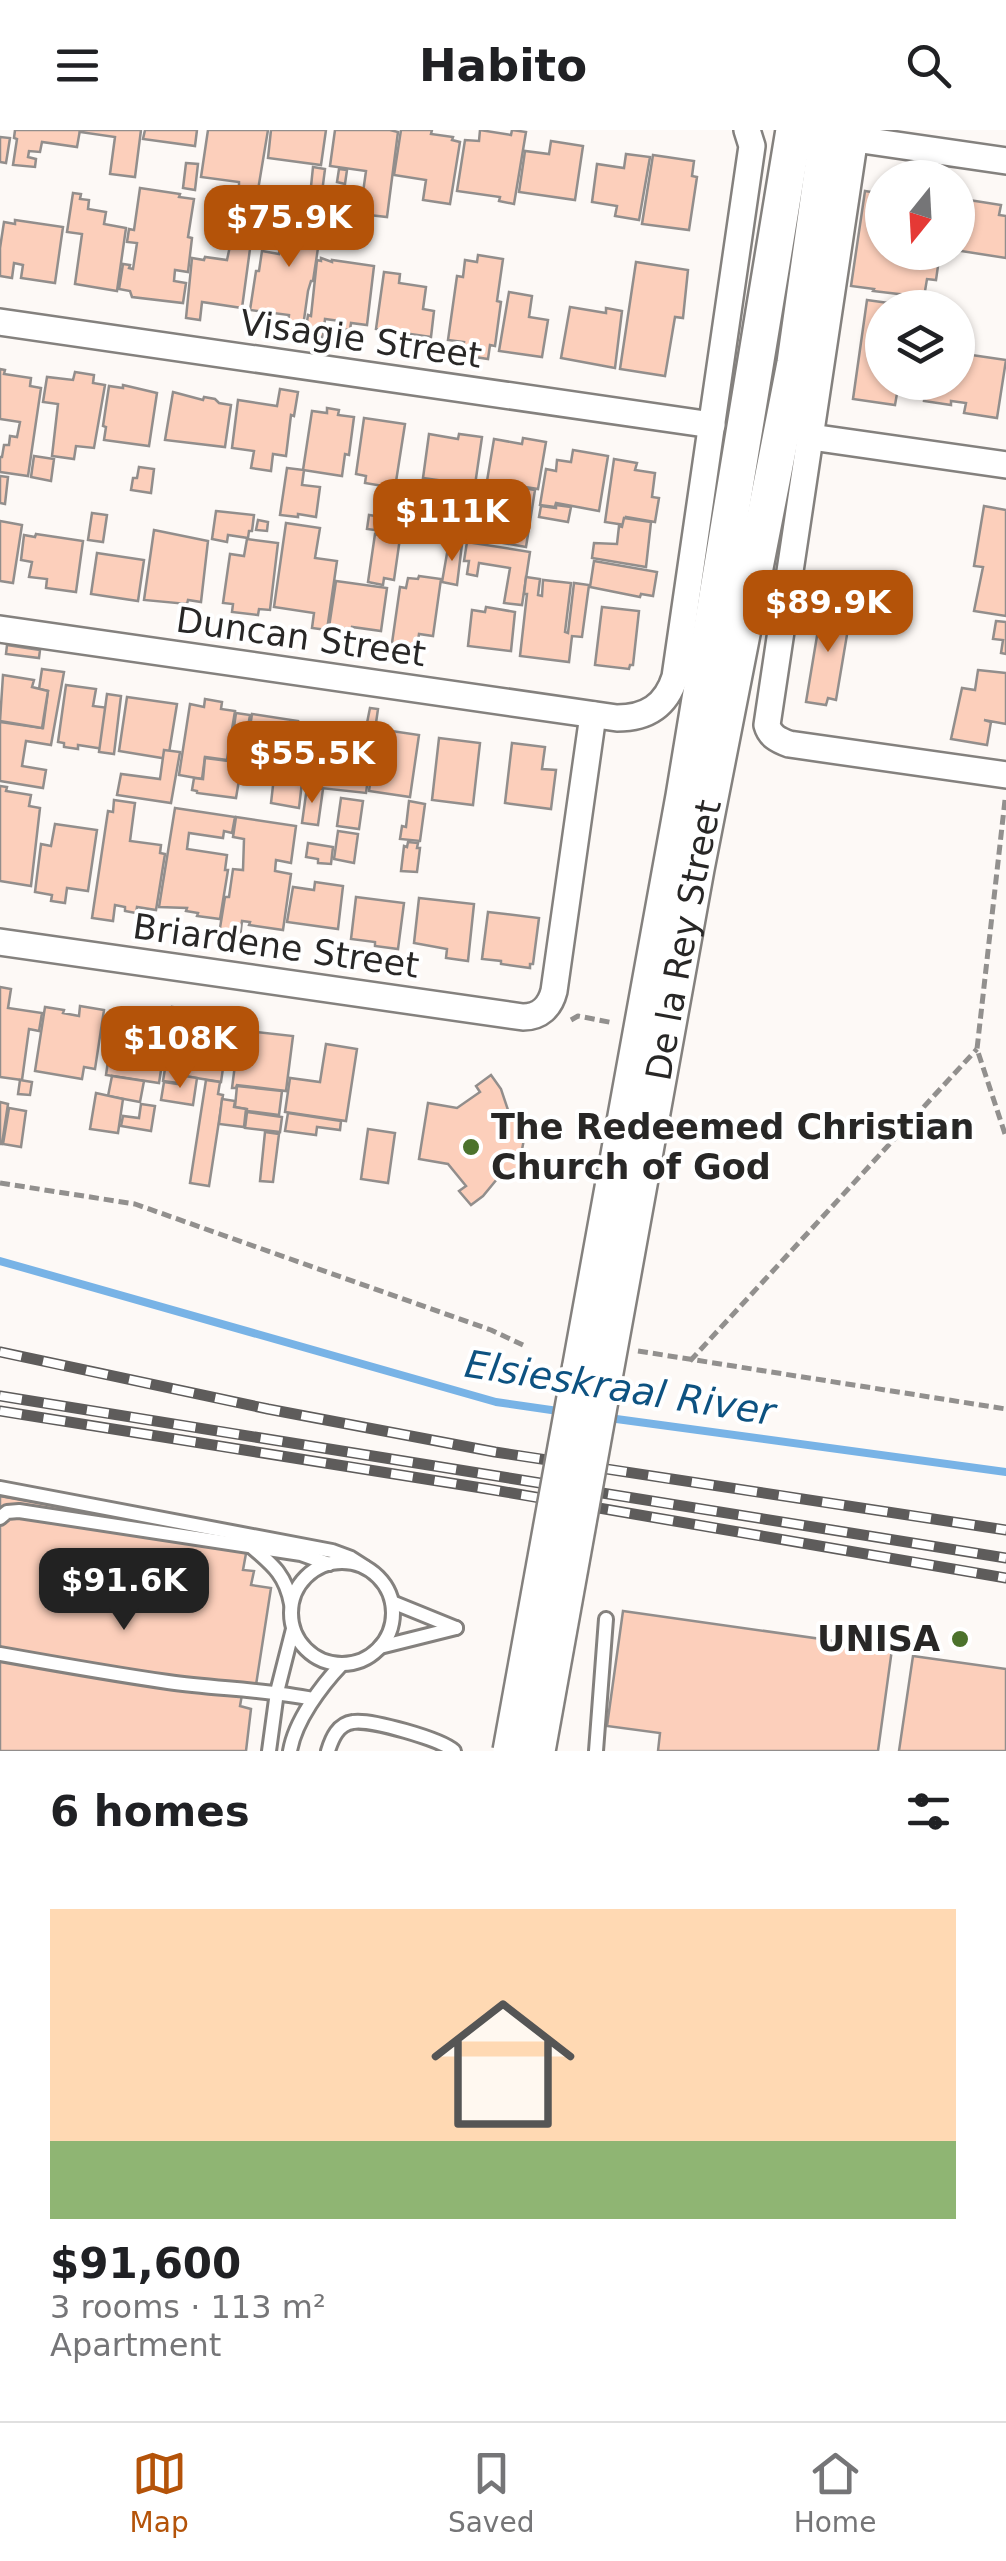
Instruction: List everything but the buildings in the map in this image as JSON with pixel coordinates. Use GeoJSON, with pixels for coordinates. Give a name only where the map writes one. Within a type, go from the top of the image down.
{"type":"FeatureCollection","features":[{"type":"Feature","properties":{"kind":"main road","name":"De la Rey Street"},"geometry":{"type":"LineString","coordinates":[[537,1751],[592,1374],[794,130]]}},
{"type":"Feature","properties":{"kind":"main road","name":"De la Rey Street"},"geometry":{"type":"LineString","coordinates":[[511,1751],[696,869],[794,363],[846,133]]}},
{"type":"Feature","properties":{"kind":"street"},"geometry":{"type":"LineString","coordinates":[[593,715],[642,716],[660,704],[675,677],[752,146],[747,130]]}},
{"type":"Feature","properties":{"kind":"street"},"geometry":{"type":"LineString","coordinates":[[1006,161],[846,133],[810,437],[768,725],[773,736],[788,744],[1006,775]]}},
{"type":"Feature","properties":{"kind":"street","name":"Visagie Street"},"geometry":{"type":"LineString","coordinates":[[0,322],[712,425]]}},
{"type":"Feature","properties":{"kind":"street"},"geometry":{"type":"LineString","coordinates":[[810,437],[1006,465]]}},
{"type":"Feature","properties":{"kind":"street","name":"Duncan Street"},"geometry":{"type":"LineString","coordinates":[[0,629],[593,715]]}},
{"type":"Feature","properties":{"kind":"street","name":"Briardene Street"},"geometry":{"type":"LineString","coordinates":[[0,942],[534,1016],[548,1007],[554,992],[593,715]]}},
{"type":"Feature","properties":{"kind":"lane"},"geometry":{"type":"LineString","coordinates":[[0,1488],[332,1551],[351,1558],[379,1578],[392,1602],[390,1632],[380,1648]]}},
{"type":"Feature","properties":{"kind":"lane"},"geometry":{"type":"LineString","coordinates":[[0,1518],[12,1510],[301,1554],[329,1564]]}},
{"type":"Feature","properties":{"kind":"lane"},"geometry":{"type":"LineString","coordinates":[[252,1546],[288,1586],[293,1629],[277,1692],[268,1751]]}},
{"type":"Feature","properties":{"kind":"lane"},"geometry":{"type":"LineString","coordinates":[[291,1605],[297,1588],[310,1573],[340,1562],[364,1567]]}},
{"type":"Feature","properties":{"kind":"lane"},"geometry":{"type":"LineString","coordinates":[[293,1629],[313,1656],[342,1664],[359,1662],[380,1648],[456,1628],[392,1602]]}},
{"type":"Feature","properties":{"kind":"lane"},"geometry":{"type":"LineString","coordinates":[[596,1751],[606,1619]]}},
{"type":"Feature","properties":{"kind":"lane"},"geometry":{"type":"LineString","coordinates":[[0,1654],[168,1682],[313,1699]]}},
{"type":"Feature","properties":{"kind":"lane"},"geometry":{"type":"LineString","coordinates":[[290,1751],[313,1699],[342,1664]]}},
{"type":"Feature","properties":{"kind":"lane"},"geometry":{"type":"LineString","coordinates":[[328,1751],[336,1732],[355,1722],[429,1737],[454,1751]]}},
{"type":"Feature","properties":{"kind":"path"},"geometry":{"type":"LineString","coordinates":[[1006,792],[977,1049],[1006,1137]]}},
{"type":"Feature","properties":{"kind":"path"},"geometry":{"type":"LineString","coordinates":[[570,1020],[578,1016],[622,1025]]}},
{"type":"Feature","properties":{"kind":"path"},"geometry":{"type":"LineString","coordinates":[[690,1361],[977,1049]]}},
{"type":"Feature","properties":{"kind":"path"},"geometry":{"type":"LineString","coordinates":[[0,1183],[135,1204],[523,1345]]}},
{"type":"Feature","properties":{"kind":"path"},"geometry":{"type":"LineString","coordinates":[[630,1350],[1006,1409]]}},
{"type":"Feature","properties":{"kind":"waterway","name":"Elsieskraal River"},"geometry":{"type":"LineString","coordinates":[[0,1261],[496,1402],[565,1412]]}},
{"type":"Feature","properties":{"kind":"waterway","name":"Elsieskraal River"},"geometry":{"type":"LineString","coordinates":[[609,1418],[1006,1472]]}},
{"type":"Feature","properties":{"kind":"railway"},"geometry":{"type":"LineString","coordinates":[[0,1352],[495,1452],[1006,1530]]}},
{"type":"Feature","properties":{"kind":"railway"},"geometry":{"type":"LineString","coordinates":[[0,1396],[1006,1558]]}},
{"type":"Feature","properties":{"kind":"railway"},"geometry":{"type":"LineString","coordinates":[[0,1411],[1006,1578]]}},
{"type":"Feature","properties":{"kind":"place","name":"The Redeemed Christian Church of God"},"geometry":{"type":"Point","coordinates":[471,1147]}},
{"type":"Feature","properties":{"kind":"place","name":"UNISA"},"geometry":{"type":"Point","coordinates":[960,1639]}}]}
